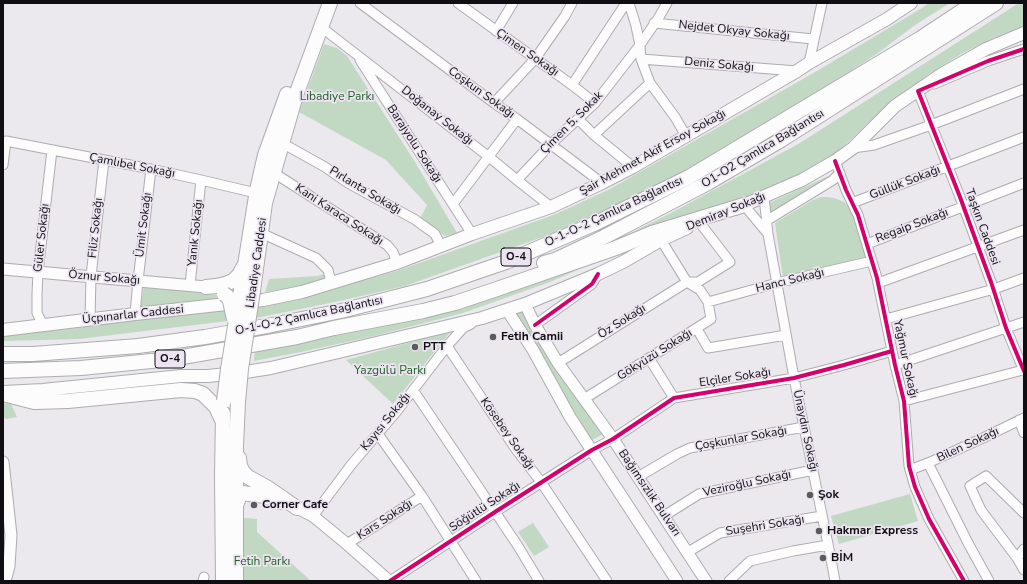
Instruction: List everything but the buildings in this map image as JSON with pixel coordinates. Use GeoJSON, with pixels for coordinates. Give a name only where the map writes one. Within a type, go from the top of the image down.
{"type":"FeatureCollection","features":[{"type":"Feature","properties":{"kind":"main road","name":"Libadiye Caddesi"},"geometry":{"type":"LineString","coordinates":[[223,581],[236,446],[228,369],[235,327],[252,294],[246,260],[256,193],[265,155],[320,3]]}},
{"type":"Feature","properties":{"kind":"main road","name":"Libadiye Caddesi"},"geometry":{"type":"LineString","coordinates":[[236,581],[232,489],[223,422],[241,369],[265,203],[296,95],[330,3]]}},
{"type":"Feature","properties":{"kind":"main road","name":"Şair Mehmet Akif Ersoy Sokağı"},"geometry":{"type":"LineString","coordinates":[[252,294],[302,292],[397,263],[472,234],[551,207],[633,167],[911,3]]}},
{"type":"Feature","properties":{"kind":"main road","name":"O-1-O-2 Çamlıca Bağlantısı"},"geometry":{"type":"LineString","coordinates":[[3,354],[33,354],[138,346],[205,337],[272,325],[341,311],[426,289],[506,262],[596,223],[689,177],[921,38],[974,3]]}},
{"type":"Feature","properties":{"kind":"main road","name":"O1-O2 Çamlıca Bağlantısı"},"geometry":{"type":"LineString","coordinates":[[334,328],[416,306],[504,278],[554,260],[604,237],[706,184],[781,140],[996,3]]}},
{"type":"Feature","properties":{"kind":"main road","name":"Demiray Sokağı"},"geometry":{"type":"LineString","coordinates":[[3,393],[181,376],[208,376],[271,368],[482,318],[525,304],[598,274],[623,262],[661,240],[802,180],[835,161],[852,148],[895,106],[942,74],[986,49],[1024,33]]}},
{"type":"Feature","properties":{"kind":"main road"},"geometry":{"type":"LineString","coordinates":[[334,328],[423,311],[455,303],[616,248],[652,233],[744,205]]}},
{"type":"Feature","properties":{"kind":"main road"},"geometry":{"type":"LineString","coordinates":[[206,287],[226,284],[232,281],[239,275],[246,260]]}},
{"type":"Feature","properties":{"kind":"main road"},"geometry":{"type":"LineString","coordinates":[[206,287],[216,289],[227,296],[231,305],[235,327]]}},
{"type":"Feature","properties":{"kind":"main road","name":"Üçpınarlar Caddesi"},"geometry":{"type":"LineString","coordinates":[[3,330],[135,314],[252,294]]}},
{"type":"Feature","properties":{"kind":"main road","name":"O-1-O-2 Çamlıca Bağlantısı"},"geometry":{"type":"LineString","coordinates":[[3,371],[81,368],[171,359],[297,337],[334,328]]}},
{"type":"Feature","properties":{"kind":"main road"},"geometry":{"type":"LineString","coordinates":[[3,393],[34,402],[68,401],[181,390],[195,391],[203,394],[216,407],[223,422]]}},
{"type":"Feature","properties":{"kind":"main road"},"geometry":{"type":"LineString","coordinates":[[236,446],[240,466],[248,477],[268,488],[297,508]]}},
{"type":"Feature","properties":{"kind":"main road"},"geometry":{"type":"LineString","coordinates":[[232,489],[254,484],[268,488]]}},
{"type":"Feature","properties":{"kind":"main road"},"geometry":{"type":"LineString","coordinates":[[232,489],[264,496],[297,508]]}},
{"type":"Feature","properties":{"kind":"street","name":"Coşkun Sokağı"},"geometry":{"type":"LineString","coordinates":[[360,3],[602,183]]}},
{"type":"Feature","properties":{"kind":"street"},"geometry":{"type":"LineString","coordinates":[[496,31],[513,3]]}},
{"type":"Feature","properties":{"kind":"street"},"geometry":{"type":"LineString","coordinates":[[494,103],[535,59],[565,16],[572,3]]}},
{"type":"Feature","properties":{"kind":"street"},"geometry":{"type":"LineString","coordinates":[[627,3],[636,26],[642,59],[650,83],[675,117],[686,136]]}},
{"type":"Feature","properties":{"kind":"street"},"geometry":{"type":"LineString","coordinates":[[572,85],[627,3]]}},
{"type":"Feature","properties":{"kind":"street","name":"Çimen 5. Sokak"},"geometry":{"type":"LineString","coordinates":[[517,180],[551,144],[595,103],[640,45],[667,3]]}},
{"type":"Feature","properties":{"kind":"street"},"geometry":{"type":"LineString","coordinates":[[809,63],[822,3]]}},
{"type":"Feature","properties":{"kind":"street","name":"Çimen Sokağı"},"geometry":{"type":"LineString","coordinates":[[464,5],[496,31],[595,103]]}},
{"type":"Feature","properties":{"kind":"street","name":"Nejdet Okyay Sokağı"},"geometry":{"type":"LineString","coordinates":[[654,23],[813,39]]}},
{"type":"Feature","properties":{"kind":"street","name":"Doğanay Sokağı"},"geometry":{"type":"LineString","coordinates":[[320,27],[489,157],[551,207]]}},
{"type":"Feature","properties":{"kind":"street"},"geometry":{"type":"LineString","coordinates":[[918,91],[988,61],[1024,49]]}},
{"type":"Feature","properties":{"kind":"street","name":"Barajyolu Sokağı"},"geometry":{"type":"LineString","coordinates":[[356,54],[472,234]]}},
{"type":"Feature","properties":{"kind":"street","name":"Deniz Sokağı"},"geometry":{"type":"LineString","coordinates":[[642,59],[797,71]]}},
{"type":"Feature","properties":{"kind":"street"},"geometry":{"type":"LineString","coordinates":[[594,135],[650,83]]}},
{"type":"Feature","properties":{"kind":"street"},"geometry":{"type":"LineString","coordinates":[[852,148],[874,145],[1024,89]]}},
{"type":"Feature","properties":{"kind":"street","name":"Taşkın Caddesi"},"geometry":{"type":"LineString","coordinates":[[918,91],[964,207],[994,289],[1006,328],[1024,370]]}},
{"type":"Feature","properties":{"kind":"street"},"geometry":{"type":"LineString","coordinates":[[453,204],[517,119]]}},
{"type":"Feature","properties":{"kind":"street"},"geometry":{"type":"LineString","coordinates":[[578,119],[594,135],[633,167]]}},
{"type":"Feature","properties":{"kind":"street","name":"Güllük Sokağı"},"geometry":{"type":"LineString","coordinates":[[852,203],[1024,137]]}},
{"type":"Feature","properties":{"kind":"street","name":"Çamlıbel Sokağı"},"geometry":{"type":"LineString","coordinates":[[3,165],[6,141],[151,169],[256,193]]}},
{"type":"Feature","properties":{"kind":"street","name":"Pırlanta Sokağı"},"geometry":{"type":"LineString","coordinates":[[282,143],[325,167],[348,183],[414,219],[435,234],[441,246]]}},
{"type":"Feature","properties":{"kind":"street","name":"Güler Sokağı"},"geometry":{"type":"LineString","coordinates":[[43,325],[37,313],[38,272],[52,150]]}},
{"type":"Feature","properties":{"kind":"street","name":"Filiz Sokağı"},"geometry":{"type":"LineString","coordinates":[[90,320],[91,276],[104,160]]}},
{"type":"Feature","properties":{"kind":"street","name":"Yağmur Sokağı"},"geometry":{"type":"LineString","coordinates":[[835,161],[858,215],[878,283],[894,365],[904,401],[909,466],[915,487],[929,519],[964,581]]}},
{"type":"Feature","properties":{"kind":"street","name":"Ümit Sokağı"},"geometry":{"type":"LineString","coordinates":[[138,281],[151,169]]}},
{"type":"Feature","properties":{"kind":"street","name":"Kani Karaca Sokağı"},"geometry":{"type":"LineString","coordinates":[[274,173],[387,245],[393,252],[397,263]]}},
{"type":"Feature","properties":{"kind":"street"},"geometry":{"type":"LineString","coordinates":[[766,221],[834,180],[840,173]]}},
{"type":"Feature","properties":{"kind":"street","name":"Yanık Sokağı"},"geometry":{"type":"LineString","coordinates":[[190,285],[201,180]]}},
{"type":"Feature","properties":{"kind":"street","name":"Regaip Sokağı"},"geometry":{"type":"LineString","coordinates":[[867,244],[1024,183]]}},
{"type":"Feature","properties":{"kind":"street","name":"Ünaydın Sokağı"},"geometry":{"type":"LineString","coordinates":[[764,197],[768,234],[786,335],[835,581]]}},
{"type":"Feature","properties":{"kind":"street","name":"Ünaydın Sokağı"},"geometry":{"type":"LineString","coordinates":[[744,205],[768,234]]}},
{"type":"Feature","properties":{"kind":"street","name":"Öz Sokağı"},"geometry":{"type":"LineString","coordinates":[[558,363],[687,282],[698,282],[730,262],[700,223]]}},
{"type":"Feature","properties":{"kind":"street"},"geometry":{"type":"LineString","coordinates":[[878,283],[1024,230]]}},
{"type":"Feature","properties":{"kind":"street"},"geometry":{"type":"LineString","coordinates":[[261,233],[316,258],[328,270],[330,278],[328,284]]}},
{"type":"Feature","properties":{"kind":"street"},"geometry":{"type":"LineString","coordinates":[[661,240],[687,282],[700,290],[708,302]]}},
{"type":"Feature","properties":{"kind":"street","name":"Hancı Sokağı"},"geometry":{"type":"LineString","coordinates":[[708,302],[777,283],[872,261]]}},
{"type":"Feature","properties":{"kind":"street","name":"Öznur Sokağı"},"geometry":{"type":"LineString","coordinates":[[3,269],[206,287]]}},
{"type":"Feature","properties":{"kind":"street"},"geometry":{"type":"LineString","coordinates":[[535,325],[592,284],[598,274]]}},
{"type":"Feature","properties":{"kind":"street"},"geometry":{"type":"LineString","coordinates":[[886,319],[994,289],[1024,278]]}},
{"type":"Feature","properties":{"kind":"street"},"geometry":{"type":"LineString","coordinates":[[135,314],[138,281]]}},
{"type":"Feature","properties":{"kind":"street","name":"Gökyüzü Sokağı"},"geometry":{"type":"LineString","coordinates":[[584,399],[711,319],[708,302]]}},
{"type":"Feature","properties":{"kind":"street","name":"Bağımsızlık Bulvarı"},"geometry":{"type":"LineString","coordinates":[[525,304],[535,325],[558,363],[613,439],[706,581]]}},
{"type":"Feature","properties":{"kind":"street","name":"Bağımsızlık Bulvarı"},"geometry":{"type":"LineString","coordinates":[[507,310],[533,350],[570,417],[677,581]]}},
{"type":"Feature","properties":{"kind":"street","name":"Kayısı Sokağı"},"geometry":{"type":"LineString","coordinates":[[313,516],[351,465],[378,434],[447,346],[463,328],[482,318]]}},
{"type":"Feature","properties":{"kind":"street"},"geometry":{"type":"LineString","coordinates":[[894,365],[1024,322]]}},
{"type":"Feature","properties":{"kind":"street"},"geometry":{"type":"LineString","coordinates":[[697,328],[708,348],[786,335]]}},
{"type":"Feature","properties":{"kind":"street","name":"Kösebey Sokağı"},"geometry":{"type":"LineString","coordinates":[[447,346],[607,581]]}},
{"type":"Feature","properties":{"kind":"street","name":"Elçiler Sokağı"},"geometry":{"type":"LineString","coordinates":[[592,450],[613,439],[674,398],[794,378],[892,351]]}},
{"type":"Feature","properties":{"kind":"street"},"geometry":{"type":"LineString","coordinates":[[649,358],[674,398]]}},
{"type":"Feature","properties":{"kind":"street"},"geometry":{"type":"LineString","coordinates":[[904,401],[1024,370]]}},
{"type":"Feature","properties":{"kind":"street"},"geometry":{"type":"LineString","coordinates":[[413,390],[495,512],[539,581]]}},
{"type":"Feature","properties":{"kind":"street"},"geometry":{"type":"LineString","coordinates":[[1021,419],[1024,433]]}},
{"type":"Feature","properties":{"kind":"street","name":"Bilen Sokağı"},"geometry":{"type":"LineString","coordinates":[[910,470],[983,438],[1021,419]]}},
{"type":"Feature","properties":{"kind":"street","name":"Çoşkunlar Sokağı"},"geometry":{"type":"LineString","coordinates":[[638,477],[690,448],[804,427]]}},
{"type":"Feature","properties":{"kind":"street"},"geometry":{"type":"LineString","coordinates":[[378,434],[422,496],[476,581]]}},
{"type":"Feature","properties":{"kind":"street","name":"Söğütlü Sokağı"},"geometry":{"type":"LineString","coordinates":[[389,581],[592,450]]}},
{"type":"Feature","properties":{"kind":"street"},"geometry":{"type":"LineString","coordinates":[[3,462],[10,535],[5,581]]}},
{"type":"Feature","properties":{"kind":"street"},"geometry":{"type":"LineString","coordinates":[[928,463],[988,581]]}},
{"type":"Feature","properties":{"kind":"street","name":"Veziroğlu Sokağı"},"geometry":{"type":"LineString","coordinates":[[664,516],[699,494],[813,470]]}},
{"type":"Feature","properties":{"kind":"street"},"geometry":{"type":"LineString","coordinates":[[1024,512],[986,476],[970,486],[980,510],[1017,558],[1024,570]]}},
{"type":"Feature","properties":{"kind":"street","name":"Kars Sokağı"},"geometry":{"type":"LineString","coordinates":[[347,544],[422,496]]}},
{"type":"Feature","properties":{"kind":"street"},"geometry":{"type":"LineString","coordinates":[[297,508],[313,516],[389,581]]}},
{"type":"Feature","properties":{"kind":"street","name":"Suşehri Sokağı"},"geometry":{"type":"LineString","coordinates":[[688,552],[720,533],[822,516]]}},
{"type":"Feature","properties":{"kind":"street"},"geometry":{"type":"LineString","coordinates":[[729,581],[750,561],[792,551],[828,545]]}},
{"type":"Feature","properties":{"kind":"street"},"geometry":{"type":"LineString","coordinates":[[1017,558],[1024,549]]}},
{"type":"Feature","properties":{"kind":"green space"},"geometry":{"type":"Polygon","coordinates":[[[929,3],[950,3],[915,25],[878,53],[808,99],[713,156],[656,187],[554,233],[405,286],[261,317],[79,339],[3,341],[3,336],[78,328],[331,289],[397,271],[556,214],[610,189],[817,71],[929,3]]]}},
{"type":"Feature","properties":{"kind":"green space"},"geometry":{"type":"Polygon","coordinates":[[[1019,3],[1024,3],[1024,26],[991,39],[961,54],[929,74],[881,111],[837,152],[801,176],[739,200],[613,242],[673,212],[800,143],[1019,3]]]}},
{"type":"Feature","properties":{"kind":"green space","name":"Libadiye Parkı"},"geometry":{"type":"Polygon","coordinates":[[[324,44],[337,48],[347,56],[415,162],[457,233],[445,236],[420,219],[427,205],[386,160],[299,112],[324,44]]]}},
{"type":"Feature","properties":{"kind":"green space"},"geometry":{"type":"Polygon","coordinates":[[[833,174],[770,213],[769,203],[833,174]]]}},
{"type":"Feature","properties":{"kind":"green space"},"geometry":{"type":"Polygon","coordinates":[[[821,197],[834,198],[844,202],[853,212],[869,258],[783,278],[775,223],[813,200],[821,197]]]}},
{"type":"Feature","properties":{"kind":"green space"},"geometry":{"type":"Polygon","coordinates":[[[657,235],[550,282],[463,313],[374,336],[254,361],[255,350],[339,334],[422,315],[657,235]]]}},
{"type":"Feature","properties":{"kind":"green space"},"geometry":{"type":"Polygon","coordinates":[[[327,273],[325,280],[301,287],[265,292],[269,279],[318,276],[327,273]]]}},
{"type":"Feature","properties":{"kind":"green space"},"geometry":{"type":"Polygon","coordinates":[[[144,286],[217,295],[219,298],[140,310],[144,286]]]}},
{"type":"Feature","properties":{"kind":"green space"},"geometry":{"type":"Polygon","coordinates":[[[522,310],[603,434],[592,440],[513,315],[522,310]]]}},
{"type":"Feature","properties":{"kind":"green space","name":"Yazgülü Parkı"},"geometry":{"type":"Polygon","coordinates":[[[451,331],[393,404],[346,360],[451,331]]]}},
{"type":"Feature","properties":{"kind":"green space"},"geometry":{"type":"Polygon","coordinates":[[[3,403],[11,404],[17,417],[6,419],[3,416],[3,403]]]}},
{"type":"Feature","properties":{"kind":"green space"},"geometry":{"type":"Polygon","coordinates":[[[910,494],[918,521],[839,544],[831,516],[910,494]]]}},
{"type":"Feature","properties":{"kind":"green space","name":"Fetih Parkı"},"geometry":{"type":"Polygon","coordinates":[[[244,518],[257,519],[257,532],[311,581],[244,581],[244,518]]]}},
{"type":"Feature","properties":{"kind":"green space"},"geometry":{"type":"Polygon","coordinates":[[[533,523],[549,547],[534,556],[518,532],[533,523]]]}},
{"type":"Feature","properties":{"kind":"cycle path"},"geometry":{"type":"LineString","coordinates":[[1024,49],[988,61],[918,91],[960,197],[1006,328],[1024,371]]}},
{"type":"Feature","properties":{"kind":"cycle path"},"geometry":{"type":"LineString","coordinates":[[835,161],[846,190],[858,215],[877,278],[904,401],[909,466],[915,487],[929,519],[964,581]]}},
{"type":"Feature","properties":{"kind":"cycle path"},"geometry":{"type":"LineString","coordinates":[[535,325],[592,284],[598,274]]}},
{"type":"Feature","properties":{"kind":"cycle path"},"geometry":{"type":"LineString","coordinates":[[390,581],[592,450],[613,439],[674,398],[794,378],[892,351]]}},
{"type":"Feature","properties":{"kind":"place","name":"Fetih Camii"},"geometry":{"type":"Point","coordinates":[493,337]}},
{"type":"Feature","properties":{"kind":"place","name":"PTT"},"geometry":{"type":"Point","coordinates":[415,347]}},
{"type":"Feature","properties":{"kind":"place","name":"Şok"},"geometry":{"type":"Point","coordinates":[810,495]}},
{"type":"Feature","properties":{"kind":"place","name":"Corner Cafe"},"geometry":{"type":"Point","coordinates":[254,505]}},
{"type":"Feature","properties":{"kind":"place","name":"Hakmar Express"},"geometry":{"type":"Point","coordinates":[819,531]}},
{"type":"Feature","properties":{"kind":"place","name":"BİM"},"geometry":{"type":"Point","coordinates":[823,558]}}]}
